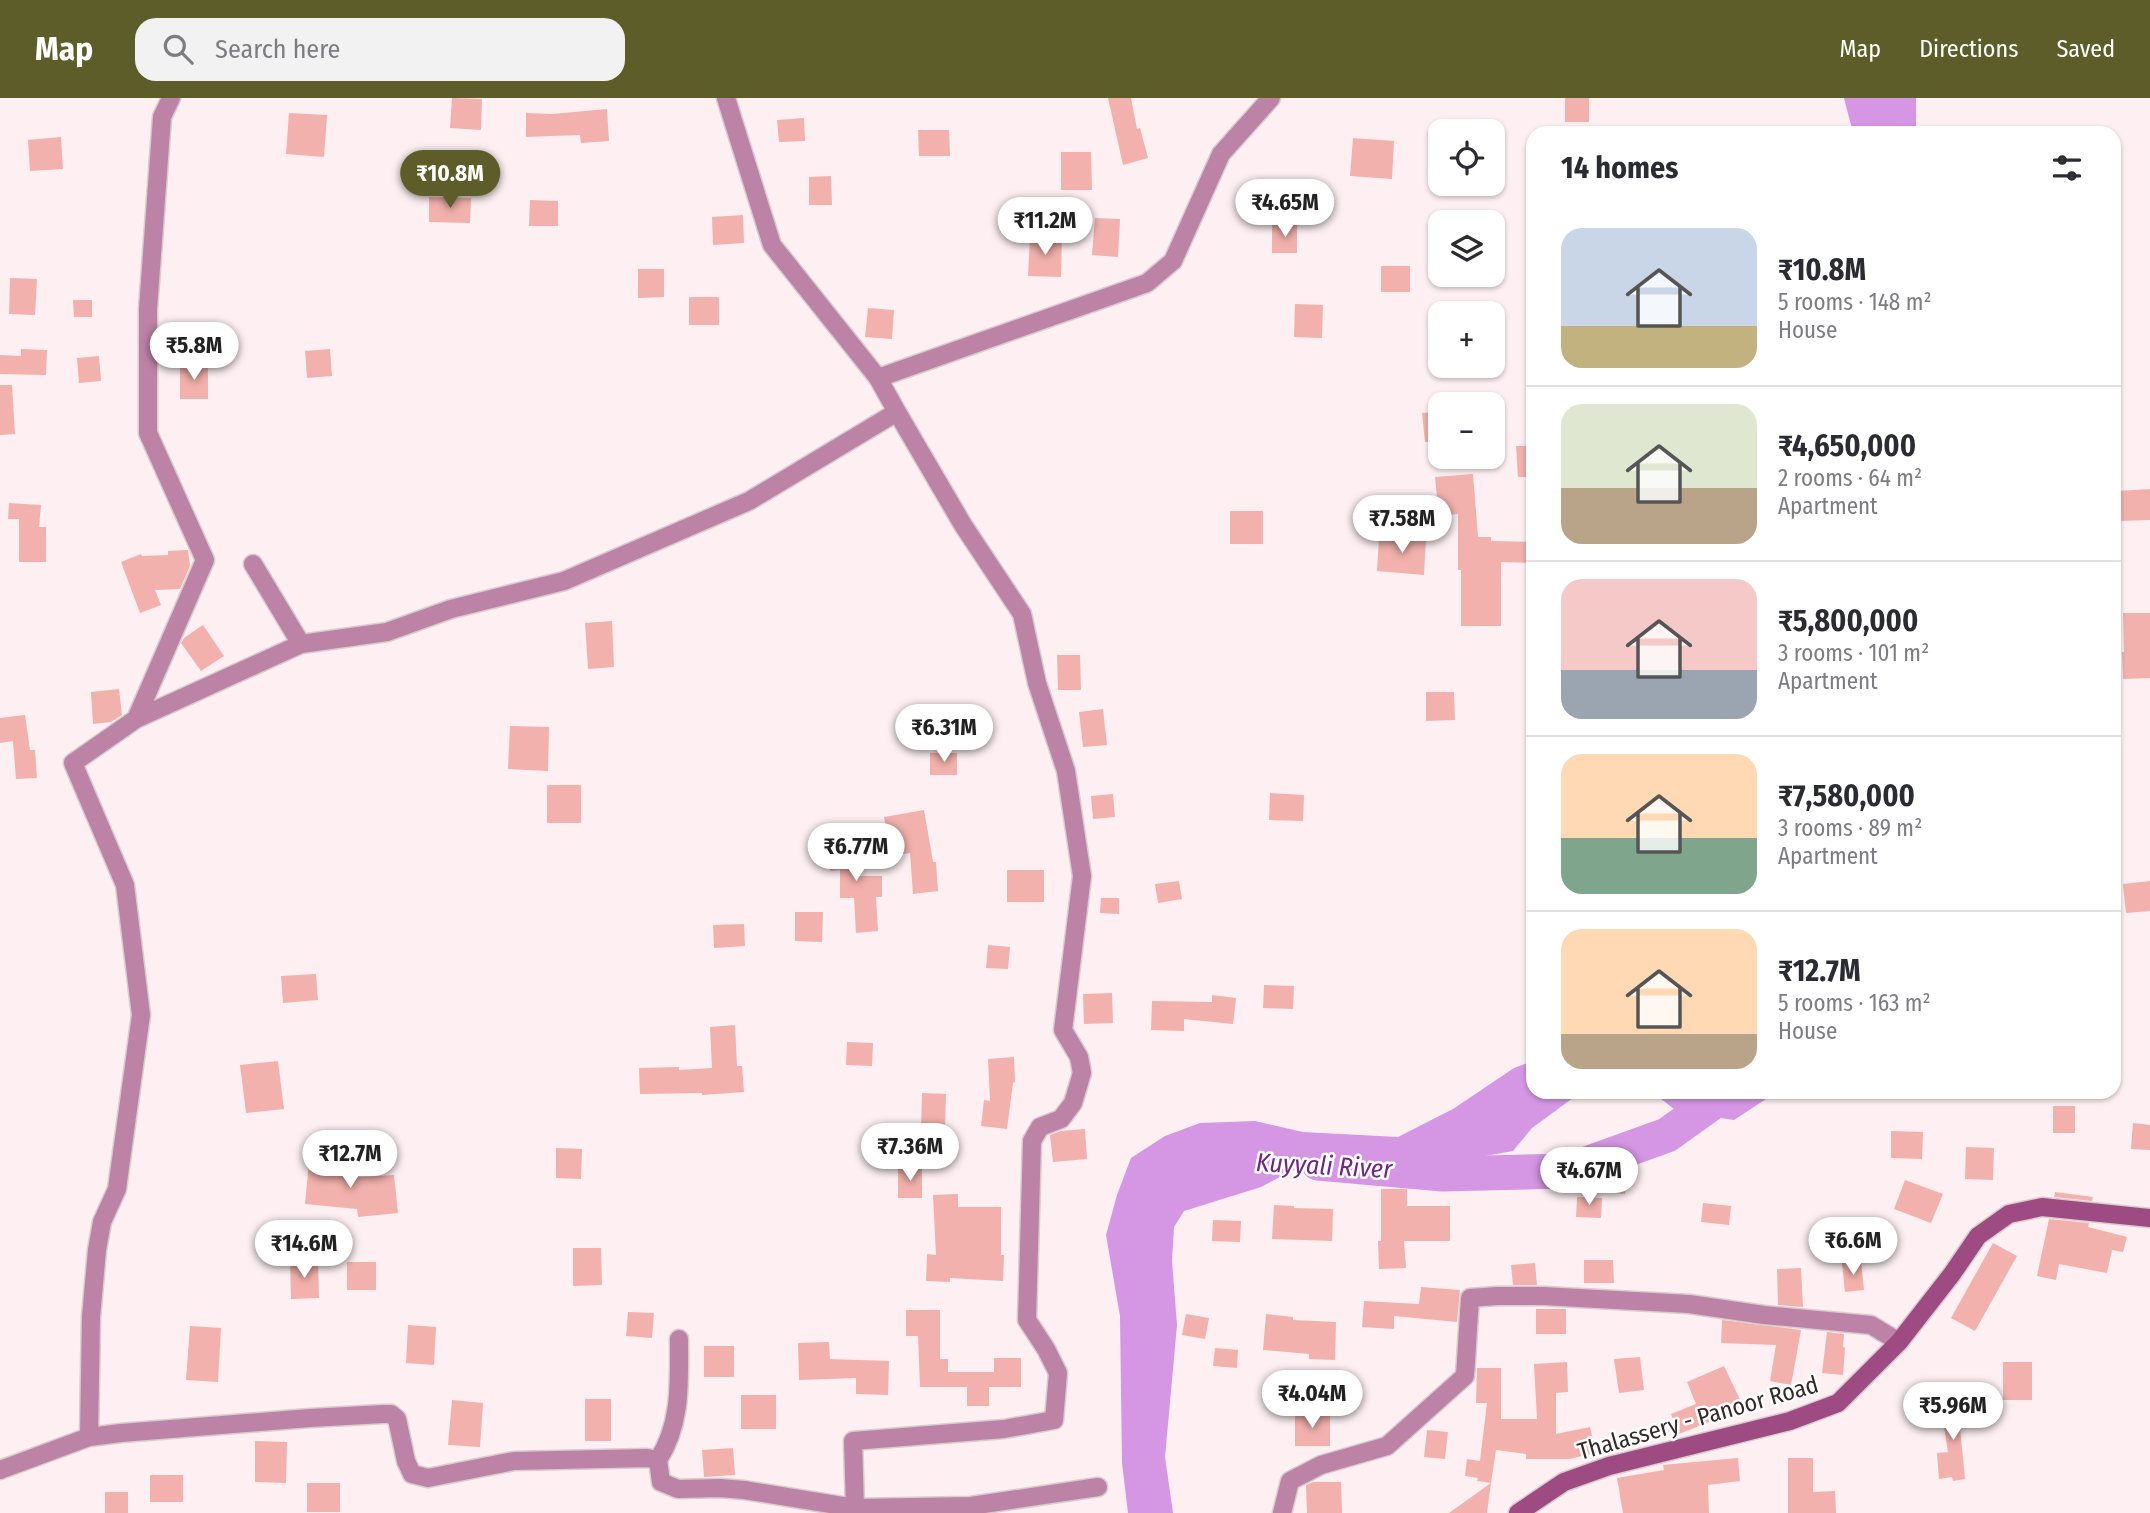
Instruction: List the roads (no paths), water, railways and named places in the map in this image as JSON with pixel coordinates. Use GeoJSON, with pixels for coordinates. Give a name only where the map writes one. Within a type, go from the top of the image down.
{"type":"FeatureCollection","features":[{"type":"Feature","properties":{"kind":"main road","name":"Thalassery - Panoor Road"},"geometry":{"type":"LineString","coordinates":[[1518,1513],[1564,1482],[1609,1466],[1790,1420],[1839,1403],[1899,1342],[1978,1236],[2009,1214],[2042,1207],[2150,1217]]}},
{"type":"Feature","properties":{"kind":"street"},"geometry":{"type":"LineString","coordinates":[[136,719],[205,560],[148,433],[148,309],[162,117],[172,98]]}},
{"type":"Feature","properties":{"kind":"street"},"geometry":{"type":"LineString","coordinates":[[726,98],[772,246],[878,378],[963,525],[1022,614],[1037,683],[1066,771],[1082,876],[1063,1030],[1079,1057],[1082,1073],[1073,1104],[1061,1119],[1040,1128],[1032,1141],[1027,1320],[1058,1373],[1054,1420],[1004,1429],[853,1441],[855,1508]]}},
{"type":"Feature","properties":{"kind":"street"},"geometry":{"type":"LineString","coordinates":[[878,378],[1147,283],[1173,261],[1221,154],[1271,98]]}},
{"type":"Feature","properties":{"kind":"street"},"geometry":{"type":"LineString","coordinates":[[89,1437],[91,1317],[97,1250],[102,1223],[117,1189],[141,1015],[125,885],[73,763],[136,719],[302,644],[387,632],[451,609],[564,581],[749,501],[897,412]]}},
{"type":"Feature","properties":{"kind":"street"},"geometry":{"type":"LineString","coordinates":[[253,564],[302,644]]}},
{"type":"Feature","properties":{"kind":"street"},"geometry":{"type":"LineString","coordinates":[[1282,1513],[1290,1481],[1321,1465],[1387,1446],[1465,1376],[1470,1298],[1544,1296],[1689,1304],[1764,1315],[1871,1325],[1899,1342]]}},
{"type":"Feature","properties":{"kind":"street"},"geometry":{"type":"LineString","coordinates":[[679,1339],[676,1421],[658,1460],[662,1482],[669,1487],[732,1489],[855,1508],[971,1506],[1098,1487]]}},
{"type":"Feature","properties":{"kind":"street"},"geometry":{"type":"LineString","coordinates":[[0,1470],[89,1437],[383,1414],[397,1419],[406,1461],[412,1474],[428,1478],[514,1461],[616,1458],[658,1460]]}},
{"type":"Feature","properties":{"kind":"water"},"geometry":{"type":"Polygon","coordinates":[[[1844,98],[1916,98],[1916,126],[1851,126],[1844,98]]]}},
{"type":"Feature","properties":{"kind":"water"},"geometry":{"type":"Polygon","coordinates":[[[1526,1064],[1526,1099],[1571,1099],[1532,1128],[1513,1151],[1434,1165],[1293,1170],[1261,1187],[1184,1211],[1174,1227],[1172,1261],[1177,1325],[1165,1457],[1173,1513],[1128,1513],[1122,1463],[1120,1316],[1106,1235],[1131,1158],[1165,1136],[1200,1123],[1255,1121],[1303,1132],[1398,1137],[1453,1109],[1514,1068],[1526,1064]]]}},
{"type":"Feature","properties":{"kind":"water"},"geometry":{"type":"Polygon","coordinates":[[[1661,1099],[1766,1099],[1734,1120],[1678,1112],[1661,1099]]]}},
{"type":"Feature","properties":{"kind":"waterway","name":"Kuyyali River"},"geometry":{"type":"LineString","coordinates":[[1318,1163],[1443,1174],[1567,1171],[1667,1135],[1717,1099]]}}]}
